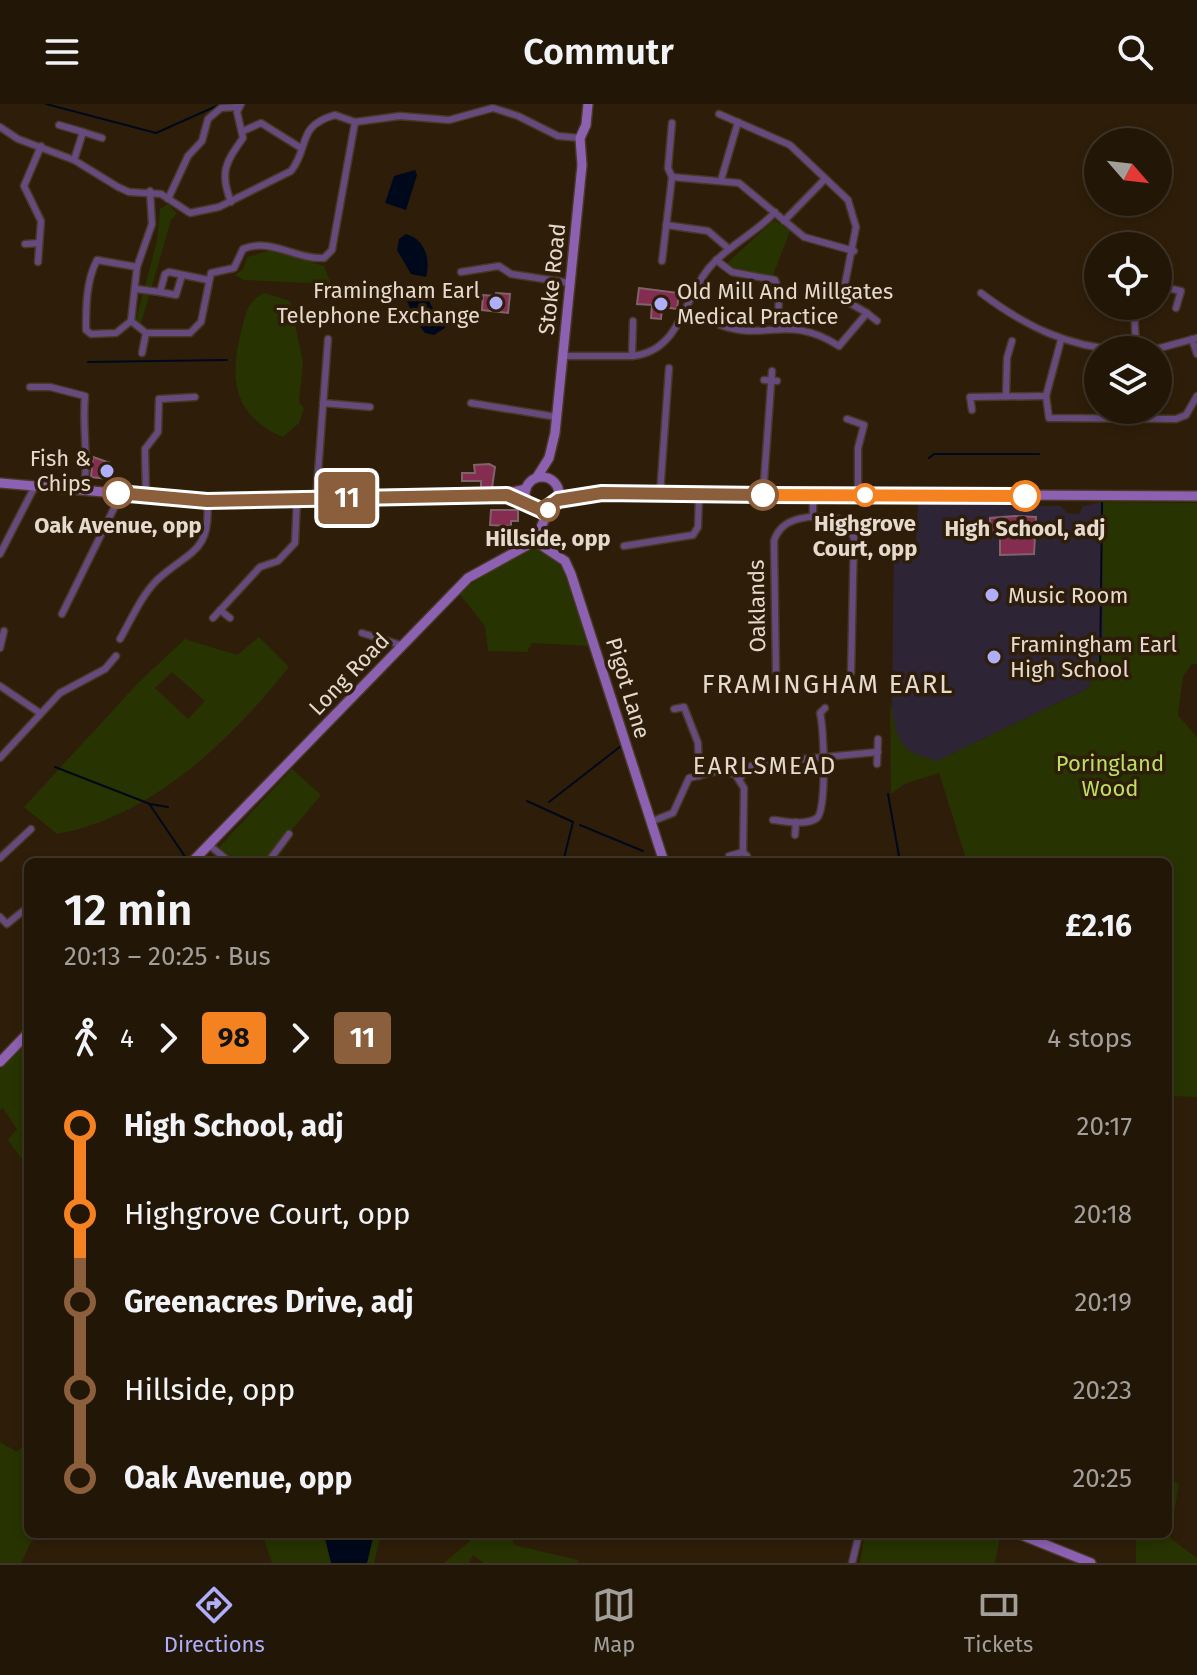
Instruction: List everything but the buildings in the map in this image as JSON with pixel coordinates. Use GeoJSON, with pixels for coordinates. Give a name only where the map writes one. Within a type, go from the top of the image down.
{"type":"FeatureCollection","features":[{"type":"Feature","properties":{"kind":"street"},"geometry":{"type":"LineString","coordinates":[[334,104],[335,115]]}},
{"type":"Feature","properties":{"kind":"street","name":"Stoke Road"},"geometry":{"type":"LineString","coordinates":[[553,482],[549,458],[557,417],[582,165],[580,138],[586,125],[588,104]]}},
{"type":"Feature","properties":{"kind":"street"},"geometry":{"type":"LineString","coordinates":[[168,199],[188,156],[202,141],[208,119],[221,108],[239,105],[243,138],[229,154],[223,176],[231,202]]}},
{"type":"Feature","properties":{"kind":"street"},"geometry":{"type":"LineString","coordinates":[[0,127],[18,139],[74,160],[129,192],[150,191],[190,213],[231,202],[291,171],[313,125],[335,115],[355,122],[400,116],[449,120],[493,108],[518,116],[558,136],[580,138]]}},
{"type":"Feature","properties":{"kind":"street"},"geometry":{"type":"LineString","coordinates":[[719,114],[790,145],[805,156],[853,208],[856,227],[854,251],[845,281],[845,297],[877,321]]}},
{"type":"Feature","properties":{"kind":"street"},"geometry":{"type":"LineString","coordinates":[[150,191],[152,224],[137,267],[136,289],[129,312],[131,321],[146,333],[190,333],[197,329],[208,280],[219,270],[234,268],[243,249],[263,244],[299,256],[324,258],[332,250],[355,122]]}},
{"type":"Feature","properties":{"kind":"street"},"geometry":{"type":"LineString","coordinates":[[721,180],[738,122]]}},
{"type":"Feature","properties":{"kind":"street"},"geometry":{"type":"LineString","coordinates":[[243,131],[261,123],[301,148]]}},
{"type":"Feature","properties":{"kind":"street"},"geometry":{"type":"LineString","coordinates":[[662,261],[672,177],[668,168],[672,123]]}},
{"type":"Feature","properties":{"kind":"street"},"geometry":{"type":"LineString","coordinates":[[59,125],[102,138]]}},
{"type":"Feature","properties":{"kind":"street"},"geometry":{"type":"LineString","coordinates":[[74,160],[83,132]]}},
{"type":"Feature","properties":{"kind":"street"},"geometry":{"type":"LineString","coordinates":[[38,262],[41,221],[24,186],[41,146]]}},
{"type":"Feature","properties":{"kind":"street"},"geometry":{"type":"LineString","coordinates":[[672,177],[721,180],[744,186],[810,241],[854,251]]}},
{"type":"Feature","properties":{"kind":"street"},"geometry":{"type":"LineString","coordinates":[[784,221],[824,180]]}},
{"type":"Feature","properties":{"kind":"street"},"geometry":{"type":"LineString","coordinates":[[563,356],[632,356],[648,354],[664,344],[703,276],[716,260],[760,228],[775,212]]}},
{"type":"Feature","properties":{"kind":"street"},"geometry":{"type":"LineString","coordinates":[[666,225],[708,231],[729,249]]}},
{"type":"Feature","properties":{"kind":"street"},"geometry":{"type":"LineString","coordinates":[[25,244],[39,243]]}},
{"type":"Feature","properties":{"kind":"street"},"geometry":{"type":"LineString","coordinates":[[131,321],[116,333],[91,334],[86,330],[90,304],[87,293],[97,260],[137,267]]}},
{"type":"Feature","properties":{"kind":"street"},"geometry":{"type":"LineString","coordinates":[[716,260],[732,272],[775,280],[779,291],[778,327]]}},
{"type":"Feature","properties":{"kind":"street"},"geometry":{"type":"LineString","coordinates":[[461,272],[499,266],[511,274],[570,283]]}},
{"type":"Feature","properties":{"kind":"street"},"geometry":{"type":"LineString","coordinates":[[160,292],[165,274],[208,280]]}},
{"type":"Feature","properties":{"kind":"street"},"geometry":{"type":"LineString","coordinates":[[136,289],[176,295],[182,275]]}},
{"type":"Feature","properties":{"kind":"street"},"geometry":{"type":"LineString","coordinates":[[1172,289],[1181,291],[1176,308]]}},
{"type":"Feature","properties":{"kind":"street"},"geometry":{"type":"LineString","coordinates":[[981,293],[1021,322],[1061,340],[1084,344]]}},
{"type":"Feature","properties":{"kind":"street"},"geometry":{"type":"LineString","coordinates":[[720,325],[768,331],[778,327],[807,329],[839,346],[867,313]]}},
{"type":"Feature","properties":{"kind":"street"},"geometry":{"type":"LineString","coordinates":[[632,356],[633,321]]}},
{"type":"Feature","properties":{"kind":"street"},"geometry":{"type":"LineString","coordinates":[[142,353],[146,333]]}},
{"type":"Feature","properties":{"kind":"street"},"geometry":{"type":"LineString","coordinates":[[1172,342],[1195,338],[1197,354]]}},
{"type":"Feature","properties":{"kind":"street"},"geometry":{"type":"LineString","coordinates":[[316,499],[328,339]]}},
{"type":"Feature","properties":{"kind":"street"},"geometry":{"type":"LineString","coordinates":[[1061,340],[1046,396],[1049,418],[1176,419],[1186,415],[1197,396]]}},
{"type":"Feature","properties":{"kind":"street"},"geometry":{"type":"LineString","coordinates":[[1006,396],[1006,366],[1012,341]]}},
{"type":"Feature","properties":{"kind":"street"},"geometry":{"type":"LineString","coordinates":[[660,494],[669,368]]}},
{"type":"Feature","properties":{"kind":"street"},"geometry":{"type":"LineString","coordinates":[[763,495],[772,371]]}},
{"type":"Feature","properties":{"kind":"street"},"geometry":{"type":"LineString","coordinates":[[30,387],[85,396],[83,423],[89,455],[84,491]]}},
{"type":"Feature","properties":{"kind":"street"},"geometry":{"type":"LineString","coordinates":[[965,387],[972,410]]}},
{"type":"Feature","properties":{"kind":"street"},"geometry":{"type":"LineString","coordinates":[[970,397],[1046,396]]}},
{"type":"Feature","properties":{"kind":"street"},"geometry":{"type":"LineString","coordinates":[[146,496],[145,449],[158,432],[159,399],[195,397]]}},
{"type":"Feature","properties":{"kind":"street"},"geometry":{"type":"LineString","coordinates":[[323,403],[370,407]]}},
{"type":"Feature","properties":{"kind":"street"},"geometry":{"type":"LineString","coordinates":[[471,403],[557,417]]}},
{"type":"Feature","properties":{"kind":"street"},"geometry":{"type":"LineString","coordinates":[[847,419],[872,426]]}},
{"type":"Feature","properties":{"kind":"street"},"geometry":{"type":"LineString","coordinates":[[858,495],[858,448],[864,425]]}},
{"type":"Feature","properties":{"kind":"street","name":"Stoke Road"},"geometry":{"type":"LineString","coordinates":[[537,477],[549,458]]}},
{"type":"Feature","properties":{"kind":"street"},"geometry":{"type":"LineString","coordinates":[[0,483],[207,501],[507,495],[526,489],[537,477],[590,494]]}},
{"type":"Feature","properties":{"kind":"street"},"geometry":{"type":"LineString","coordinates":[[553,482],[558,500]]}},
{"type":"Feature","properties":{"kind":"street"},"geometry":{"type":"LineString","coordinates":[[0,554],[34,488]]}},
{"type":"Feature","properties":{"kind":"street"},"geometry":{"type":"LineString","coordinates":[[526,489],[540,527]]}},
{"type":"Feature","properties":{"kind":"street"},"geometry":{"type":"LineString","coordinates":[[62,614],[121,494]]}},
{"type":"Feature","properties":{"kind":"street"},"geometry":{"type":"LineString","coordinates":[[535,541],[549,509],[558,500],[590,494],[1197,496]]}},
{"type":"Feature","properties":{"kind":"street"},"geometry":{"type":"LineString","coordinates":[[507,495],[549,509]]}},
{"type":"Feature","properties":{"kind":"street"},"geometry":{"type":"LineString","coordinates":[[624,546],[693,535],[698,527],[699,495]]}},
{"type":"Feature","properties":{"kind":"street"},"geometry":{"type":"LineString","coordinates":[[813,495],[813,517],[839,519],[854,537],[851,673]]}},
{"type":"Feature","properties":{"kind":"street"},"geometry":{"type":"LineString","coordinates":[[213,618],[260,567],[278,561],[295,543],[297,499]]}},
{"type":"Feature","properties":{"kind":"street"},"geometry":{"type":"LineString","coordinates":[[120,639],[157,580],[199,549],[206,526],[207,501]]}},
{"type":"Feature","properties":{"kind":"street","name":"Oaklands"},"geometry":{"type":"LineString","coordinates":[[776,673],[774,541],[789,521],[813,517]]}},
{"type":"Feature","properties":{"kind":"street","name":"Long Road"},"geometry":{"type":"LineString","coordinates":[[196,858],[468,578],[535,541]]}},
{"type":"Feature","properties":{"kind":"street","name":"Pigot Lane"},"geometry":{"type":"LineString","coordinates":[[535,541],[565,561],[571,574],[663,858]]}},
{"type":"Feature","properties":{"kind":"street"},"geometry":{"type":"LineString","coordinates":[[635,544],[636,554]]}},
{"type":"Feature","properties":{"kind":"street"},"geometry":{"type":"LineString","coordinates":[[220,610],[230,618]]}},
{"type":"Feature","properties":{"kind":"street"},"geometry":{"type":"LineString","coordinates":[[0,648],[4,631]]}},
{"type":"Feature","properties":{"kind":"street"},"geometry":{"type":"LineString","coordinates":[[362,633],[401,645]]}},
{"type":"Feature","properties":{"kind":"street"},"geometry":{"type":"LineString","coordinates":[[0,758],[60,693],[105,669],[116,656]]}},
{"type":"Feature","properties":{"kind":"street"},"geometry":{"type":"LineString","coordinates":[[0,686],[40,713]]}},
{"type":"Feature","properties":{"kind":"street"},"geometry":{"type":"LineString","coordinates":[[674,709],[688,705],[698,743],[699,776]]}},
{"type":"Feature","properties":{"kind":"street"},"geometry":{"type":"LineString","coordinates":[[773,820],[814,820],[823,810],[820,712]]}},
{"type":"Feature","properties":{"kind":"street"},"geometry":{"type":"LineString","coordinates":[[877,764],[878,739]]}},
{"type":"Feature","properties":{"kind":"street"},"geometry":{"type":"LineString","coordinates":[[740,778],[751,766],[762,763],[790,763],[823,756],[878,752]]}},
{"type":"Feature","properties":{"kind":"street"},"geometry":{"type":"LineString","coordinates":[[650,822],[673,813],[686,781],[727,772],[740,778],[744,788],[745,854],[729,856]]}},
{"type":"Feature","properties":{"kind":"street"},"geometry":{"type":"LineString","coordinates":[[795,835],[796,822]]}},
{"type":"Feature","properties":{"kind":"street"},"geometry":{"type":"LineString","coordinates":[[0,858],[31,829]]}},
{"type":"Feature","properties":{"kind":"street"},"geometry":{"type":"LineString","coordinates":[[271,858],[289,834]]}},
{"type":"Feature","properties":{"kind":"street"},"geometry":{"type":"LineString","coordinates":[[209,845],[225,858]]}},
{"type":"Feature","properties":{"kind":"street"},"geometry":{"type":"LineString","coordinates":[[0,917],[4,927],[24,910]]}},
{"type":"Feature","properties":{"kind":"street"},"geometry":{"type":"LineString","coordinates":[[0,1062],[24,1037]]}},
{"type":"Feature","properties":{"kind":"street"},"geometry":{"type":"LineString","coordinates":[[852,1563],[858,1538]]}},
{"type":"Feature","properties":{"kind":"street"},"geometry":{"type":"LineString","coordinates":[[1029,1538],[1091,1563]]}},
{"type":"Feature","properties":{"kind":"shaded area","name":"Framingham Earl High School"},"geometry":{"type":"Polygon","coordinates":[[[1102,502],[1103,638],[1089,688],[937,761],[891,794],[894,542],[916,542],[918,504],[1061,506],[1067,513],[1079,514],[1083,506],[1102,502]]]}},
{"type":"Feature","properties":{"kind":"green space"},"geometry":{"type":"Polygon","coordinates":[[[168,204],[177,213],[171,220],[140,327],[135,323],[157,241],[160,209],[168,204]]]}},
{"type":"Feature","properties":{"kind":"green space"},"geometry":{"type":"Polygon","coordinates":[[[774,220],[790,231],[773,275],[740,271],[725,265],[774,220]]]}},
{"type":"Feature","properties":{"kind":"green space"},"geometry":{"type":"Polygon","coordinates":[[[272,250],[324,266],[331,284],[244,280],[235,275],[243,269],[247,257],[272,250]]]}},
{"type":"Feature","properties":{"kind":"green space"},"geometry":{"type":"Polygon","coordinates":[[[264,293],[290,301],[303,362],[299,402],[304,408],[299,423],[283,437],[253,418],[238,393],[236,379],[238,346],[245,317],[251,303],[264,293]]]}},
{"type":"Feature","properties":{"kind":"green space","name":"Poringland Wood"},"geometry":{"type":"Polygon","coordinates":[[[1102,502],[1197,503],[1197,664],[1192,664],[1183,676],[1178,715],[1197,737],[1197,1097],[1172,1096],[1172,858],[966,858],[939,773],[904,784],[891,794],[890,702],[898,735],[906,748],[937,761],[1089,688],[1103,638],[1102,502]]]}},
{"type":"Feature","properties":{"kind":"green space"},"geometry":{"type":"Polygon","coordinates":[[[533,546],[565,567],[590,646],[532,643],[527,652],[488,651],[485,626],[458,592],[533,546]]]}},
{"type":"Feature","properties":{"kind":"green space"},"geometry":{"type":"Polygon","coordinates":[[[259,637],[289,667],[242,722],[187,772],[125,811],[92,825],[57,834],[24,807],[139,682],[185,639],[237,655],[259,637]],[[172,672],[155,688],[188,719],[205,701],[172,672]]]}},
{"type":"Feature","properties":{"kind":"green space"},"geometry":{"type":"Polygon","coordinates":[[[292,769],[321,795],[268,858],[232,858],[219,847],[292,769]]]}},
{"type":"Feature","properties":{"kind":"green space"},"geometry":{"type":"Polygon","coordinates":[[[24,1045],[24,1162],[8,1140],[17,1129],[3,1108],[0,1110],[0,1070],[24,1045]]]}},
{"type":"Feature","properties":{"kind":"green space"},"geometry":{"type":"Polygon","coordinates":[[[0,1442],[17,1452],[24,1448],[24,1538],[33,1538],[21,1563],[0,1563],[0,1442]]]}},
{"type":"Feature","properties":{"kind":"green space"},"geometry":{"type":"Polygon","coordinates":[[[1172,1481],[1179,1484],[1172,1526],[1172,1481]]]}},
{"type":"Feature","properties":{"kind":"green space"},"geometry":{"type":"Polygon","coordinates":[[[263,1538],[380,1538],[374,1563],[272,1563],[263,1538]]]}},
{"type":"Feature","properties":{"kind":"green space"},"geometry":{"type":"Polygon","coordinates":[[[473,1538],[511,1538],[514,1545],[578,1560],[578,1563],[484,1563],[473,1555],[469,1563],[444,1563],[473,1538]]]}},
{"type":"Feature","properties":{"kind":"green space"},"geometry":{"type":"Polygon","coordinates":[[[864,1538],[1000,1538],[995,1563],[860,1563],[864,1538]]]}},
{"type":"Feature","properties":{"kind":"green space"},"geometry":{"type":"Polygon","coordinates":[[[1136,1538],[1170,1538],[1197,1558],[1197,1563],[1136,1563],[1136,1538]]]}},
{"type":"Feature","properties":{"kind":"water"},"geometry":{"type":"Polygon","coordinates":[[[415,170],[417,175],[406,210],[385,203],[394,176],[415,170]]]}},
{"type":"Feature","properties":{"kind":"water"},"geometry":{"type":"Polygon","coordinates":[[[406,234],[418,240],[425,251],[428,264],[426,277],[411,274],[397,250],[399,239],[406,234]]]}},
{"type":"Feature","properties":{"kind":"water"},"geometry":{"type":"Polygon","coordinates":[[[421,282],[425,284],[433,307],[445,316],[445,328],[434,335],[422,329],[403,291],[421,282]]]}},
{"type":"Feature","properties":{"kind":"water"},"geometry":{"type":"Polygon","coordinates":[[[325,1538],[373,1538],[367,1563],[331,1563],[325,1538]]]}},
{"type":"Feature","properties":{"kind":"waterway"},"geometry":{"type":"LineString","coordinates":[[46,104],[156,133],[221,104]]}},
{"type":"Feature","properties":{"kind":"waterway"},"geometry":{"type":"LineString","coordinates":[[88,362],[227,360]]}},
{"type":"Feature","properties":{"kind":"waterway"},"geometry":{"type":"LineString","coordinates":[[929,458],[934,454],[1039,454]]}},
{"type":"Feature","properties":{"kind":"waterway"},"geometry":{"type":"LineString","coordinates":[[1100,679],[1102,503]]}},
{"type":"Feature","properties":{"kind":"waterway"},"geometry":{"type":"LineString","coordinates":[[549,802],[621,746]]}},
{"type":"Feature","properties":{"kind":"waterway"},"geometry":{"type":"LineString","coordinates":[[55,767],[150,804],[168,807]]}},
{"type":"Feature","properties":{"kind":"waterway"},"geometry":{"type":"LineString","coordinates":[[888,794],[899,858]]}},
{"type":"Feature","properties":{"kind":"waterway"},"geometry":{"type":"LineString","coordinates":[[527,801],[573,822],[564,858]]}},
{"type":"Feature","properties":{"kind":"waterway"},"geometry":{"type":"LineString","coordinates":[[150,805],[186,858]]}},
{"type":"Feature","properties":{"kind":"waterway"},"geometry":{"type":"LineString","coordinates":[[580,825],[643,851]]}},
{"type":"Feature","properties":{"kind":"bus line","name":"11"},"geometry":{"type":"LineString","coordinates":[[118,493],[207,501],[507,495],[527,501],[533,508],[543,511],[555,506],[558,500],[571,496],[602,493],[763,495]]}},
{"type":"Feature","properties":{"kind":"bus line","name":"98"},"geometry":{"type":"LineString","coordinates":[[763,495],[1025,496]]}},
{"type":"Feature","properties":{"kind":"place","name":"Framingham Earl Telephone Exchange"},"geometry":{"type":"Point","coordinates":[496,303]}},
{"type":"Feature","properties":{"kind":"place","name":"Old Mill And Millgates Medical Practice"},"geometry":{"type":"Point","coordinates":[661,304]}},
{"type":"Feature","properties":{"kind":"place","name":"Fish & Chips"},"geometry":{"type":"Point","coordinates":[107,471]}},
{"type":"Feature","properties":{"kind":"place","name":"Oak Avenue, opp"},"geometry":{"type":"Point","coordinates":[118,493]}},
{"type":"Feature","properties":{"kind":"place","name":"Highgrove Court, opp"},"geometry":{"type":"Point","coordinates":[865,495]}},
{"type":"Feature","properties":{"kind":"place","name":"High School, adj"},"geometry":{"type":"Point","coordinates":[1025,496]}},
{"type":"Feature","properties":{"kind":"place","name":"Hillside, opp"},"geometry":{"type":"Point","coordinates":[548,510]}},
{"type":"Feature","properties":{"kind":"place","name":"Music Room"},"geometry":{"type":"Point","coordinates":[992,595]}},
{"type":"Feature","properties":{"kind":"place","name":"Framingham Earl High School"},"geometry":{"type":"Point","coordinates":[994,657]}},
{"type":"Feature","properties":{"kind":"district","name":"FRAMINGHAM EARL"},"geometry":{"type":"Point","coordinates":[828,684]}},
{"type":"Feature","properties":{"kind":"district","name":"EARLSMEAD"},"geometry":{"type":"Point","coordinates":[765,766]}}]}
